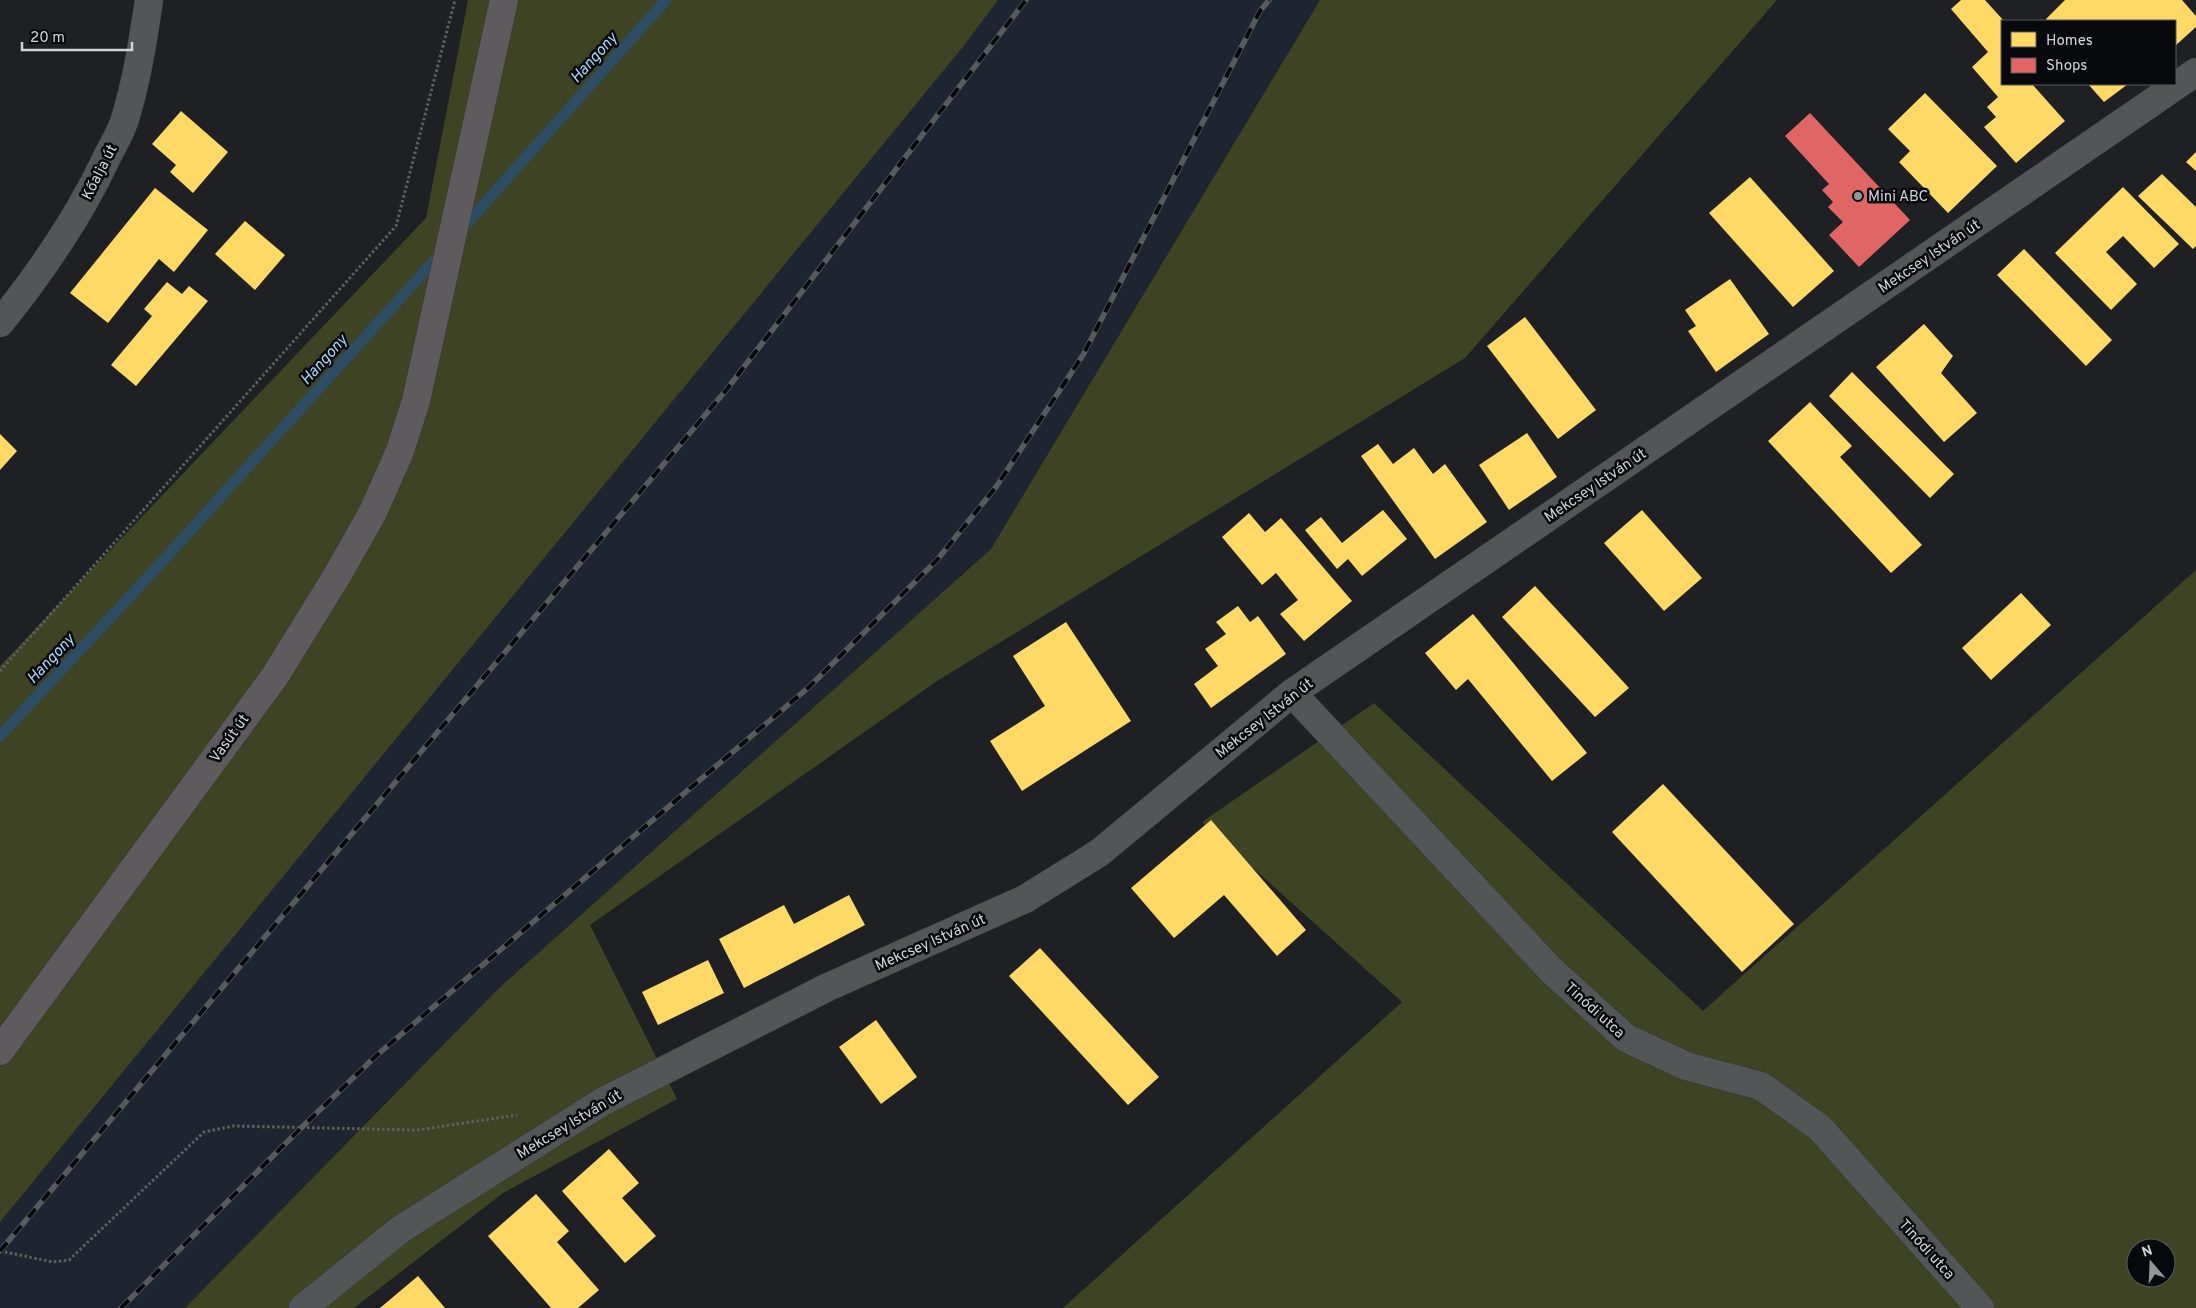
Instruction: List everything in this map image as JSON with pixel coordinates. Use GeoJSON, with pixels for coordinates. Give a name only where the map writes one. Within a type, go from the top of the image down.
{"type":"FeatureCollection","features":[{"type":"Feature","properties":{"kind":"main road","name":"Vasút út"},"geometry":{"type":"LineString","coordinates":[[0,1051],[275,676],[338,574],[373,512],[400,451],[416,401],[504,0]]}},
{"type":"Feature","properties":{"kind":"street","name":"Kőalja út"},"geometry":{"type":"LineString","coordinates":[[0,323],[24,294],[68,231],[97,179],[125,121],[140,60],[149,0]]}},
{"type":"Feature","properties":{"kind":"street","name":"Mekcsey István út"},"geometry":{"type":"LineString","coordinates":[[303,1308],[401,1229],[602,1102],[828,987],[1025,899],[1099,853],[1292,693],[2196,72]]}},
{"type":"Feature","properties":{"kind":"street","name":"Tinódi utca"},"geometry":{"type":"LineString","coordinates":[[1292,693],[1552,971],[1626,1038],[1686,1066],[1760,1086],[1820,1128],[1980,1308]]}},
{"type":"Feature","properties":{"kind":"path"},"geometry":{"type":"LineString","coordinates":[[0,671],[396,226],[455,0]]}},
{"type":"Feature","properties":{"kind":"path"},"geometry":{"type":"LineString","coordinates":[[0,1250],[53,1262],[69,1260],[204,1132],[233,1126],[417,1130],[526,1114]]}},
{"type":"Feature","properties":{"kind":"shaded area"},"geometry":{"type":"Polygon","coordinates":[[[998,0],[1320,0],[991,549],[498,989],[185,1308],[0,1308],[0,1222],[962,48],[998,0]]]}},
{"type":"Feature","properties":{"kind":"green space"},"geometry":{"type":"Polygon","coordinates":[[[468,0],[998,0],[962,48],[0,1222],[0,666],[426,218],[468,0]]]}},
{"type":"Feature","properties":{"kind":"green space"},"geometry":{"type":"Polygon","coordinates":[[[1320,0],[1777,0],[1465,358],[937,681],[590,925],[677,1099],[503,1193],[354,1308],[185,1308],[498,989],[991,549],[1320,0]]]}},
{"type":"Feature","properties":{"kind":"green space"},"geometry":{"type":"Polygon","coordinates":[[[2196,570],[2196,1308],[1063,1308],[1402,1002],[1202,822],[1374,703],[1703,1011],[2196,570]]]}},
{"type":"Feature","properties":{"kind":"building: Homes"},"geometry":{"type":"Polygon","coordinates":[[[1961,0],[1985,0],[2003,20],[2001,20],[2001,85],[2033,85],[2065,121],[2016,163],[1984,127],[1996,117],[1987,107],[1998,97],[1972,67],[1988,52],[1951,9],[1961,0]]]}},
{"type":"Feature","properties":{"kind":"building: Homes"},"geometry":{"type":"Polygon","coordinates":[[[2065,0],[2182,0],[2196,16],[2196,27],[2176,45],[2176,20],[2046,19],[2065,0]]]}},
{"type":"Feature","properties":{"kind":"building: Homes"},"geometry":{"type":"Polygon","coordinates":[[[2089,85],[2127,85],[2104,102],[2089,85]]]}},
{"type":"Feature","properties":{"kind":"building: Homes"},"geometry":{"type":"Polygon","coordinates":[[[1925,93],[1997,166],[1948,213],[1899,162],[1910,151],[1888,129],[1925,93]]]}},
{"type":"Feature","properties":{"kind":"building: Homes"},"geometry":{"type":"Polygon","coordinates":[[[181,111],[228,152],[193,193],[170,172],[176,165],[152,144],[181,111]]]}},
{"type":"Feature","properties":{"kind":"building: Homes"},"geometry":{"type":"Polygon","coordinates":[[[2196,152],[2196,171],[2186,162],[2196,152]]]}},
{"type":"Feature","properties":{"kind":"building: Homes"},"geometry":{"type":"Polygon","coordinates":[[[2162,174],[2196,207],[2196,246],[2193,249],[2138,196],[2162,174]]]}},
{"type":"Feature","properties":{"kind":"building: Homes"},"geometry":{"type":"Polygon","coordinates":[[[1750,177],[1834,271],[1793,307],[1709,213],[1750,177]]]}},
{"type":"Feature","properties":{"kind":"building: Homes"},"geometry":{"type":"Polygon","coordinates":[[[2123,187],[2179,244],[2154,268],[2123,236],[2106,252],[2137,284],[2111,310],[2055,253],[2123,187]]]}},
{"type":"Feature","properties":{"kind":"building: Homes"},"geometry":{"type":"Polygon","coordinates":[[[155,188],[208,230],[174,272],[159,259],[108,323],[70,293],[155,188]]]}},
{"type":"Feature","properties":{"kind":"building: Homes"},"geometry":{"type":"Polygon","coordinates":[[[245,221],[285,255],[255,290],[215,254],[245,221]]]}},
{"type":"Feature","properties":{"kind":"building: Homes"},"geometry":{"type":"Polygon","coordinates":[[[2024,249],[2112,340],[2086,366],[1997,275],[2024,249]]]}},
{"type":"Feature","properties":{"kind":"building: Homes"},"geometry":{"type":"Polygon","coordinates":[[[1730,279],[1769,334],[1716,372],[1688,331],[1696,326],[1685,310],[1730,279]]]}},
{"type":"Feature","properties":{"kind":"building: Homes"},"geometry":{"type":"Polygon","coordinates":[[[167,282],[182,294],[189,286],[208,301],[136,386],[111,365],[152,316],[144,309],[167,282]]]}},
{"type":"Feature","properties":{"kind":"building: Homes"},"geometry":{"type":"Polygon","coordinates":[[[1525,317],[1596,410],[1558,439],[1487,346],[1525,317]]]}},
{"type":"Feature","properties":{"kind":"building: Homes"},"geometry":{"type":"Polygon","coordinates":[[[1924,324],[1953,356],[1941,373],[1977,413],[1944,442],[1876,367],[1924,324]]]}},
{"type":"Feature","properties":{"kind":"building: Homes"},"geometry":{"type":"Polygon","coordinates":[[[1852,372],[1954,474],[1930,498],[1829,396],[1852,372]]]}},
{"type":"Feature","properties":{"kind":"building: Homes"},"geometry":{"type":"Polygon","coordinates":[[[1810,402],[1852,446],[1840,457],[1922,545],[1891,573],[1768,441],[1810,402]]]}},
{"type":"Feature","properties":{"kind":"building: Homes"},"geometry":{"type":"Polygon","coordinates":[[[1527,433],[1557,477],[1509,510],[1479,465],[1527,433]]]}},
{"type":"Feature","properties":{"kind":"building: Homes"},"geometry":{"type":"Polygon","coordinates":[[[0,434],[17,451],[0,470],[0,434]]]}},
{"type":"Feature","properties":{"kind":"building: Homes"},"geometry":{"type":"Polygon","coordinates":[[[1378,444],[1393,464],[1414,448],[1433,474],[1445,464],[1487,522],[1435,559],[1361,456],[1378,444]]]}},
{"type":"Feature","properties":{"kind":"building: Homes"},"geometry":{"type":"Polygon","coordinates":[[[1383,510],[1407,539],[1362,576],[1348,559],[1337,569],[1305,530],[1321,517],[1342,543],[1383,510]]]}},
{"type":"Feature","properties":{"kind":"building: Homes"},"geometry":{"type":"Polygon","coordinates":[[[1642,510],[1702,578],[1664,611],[1604,543],[1642,510]]]}},
{"type":"Feature","properties":{"kind":"building: Homes"},"geometry":{"type":"Polygon","coordinates":[[[1249,513],[1265,532],[1281,518],[1352,601],[1304,641],[1280,614],[1298,600],[1276,573],[1262,585],[1222,537],[1249,513]]]}},
{"type":"Feature","properties":{"kind":"building: Homes"},"geometry":{"type":"Polygon","coordinates":[[[1535,586],[1629,688],[1595,717],[1502,617],[1535,586]]]}},
{"type":"Feature","properties":{"kind":"building: Homes"},"geometry":{"type":"Polygon","coordinates":[[[2021,593],[2051,625],[1991,680],[1962,648],[2021,593]]]}},
{"type":"Feature","properties":{"kind":"building: Homes"},"geometry":{"type":"Polygon","coordinates":[[[1238,606],[1250,622],[1258,616],[1286,654],[1211,708],[1194,684],[1218,666],[1205,649],[1226,634],[1216,622],[1238,606]]]}},
{"type":"Feature","properties":{"kind":"building: Homes"},"geometry":{"type":"Polygon","coordinates":[[[1473,614],[1587,753],[1552,781],[1468,679],[1456,690],[1425,653],[1473,614]]]}},
{"type":"Feature","properties":{"kind":"building: Homes"},"geometry":{"type":"Polygon","coordinates":[[[1066,622],[1131,721],[1022,791],[990,741],[1045,706],[1013,656],[1066,622]]]}},
{"type":"Feature","properties":{"kind":"building: Homes"},"geometry":{"type":"Polygon","coordinates":[[[1663,784],[1794,924],[1742,972],[1612,832],[1663,784]]]}},
{"type":"Feature","properties":{"kind":"building: Homes"},"geometry":{"type":"Polygon","coordinates":[[[1211,820],[1306,930],[1277,956],[1224,895],[1174,938],[1131,888],[1211,820]]]}},
{"type":"Feature","properties":{"kind":"building: Homes"},"geometry":{"type":"Polygon","coordinates":[[[849,895],[865,925],[744,988],[719,939],[784,905],[794,924],[849,895]]]}},
{"type":"Feature","properties":{"kind":"building: Homes"},"geometry":{"type":"Polygon","coordinates":[[[1040,948],[1159,1077],[1128,1105],[1009,976],[1040,948]]]}},
{"type":"Feature","properties":{"kind":"building: Homes"},"geometry":{"type":"Polygon","coordinates":[[[708,960],[724,993],[658,1025],[642,992],[708,960]]]}},
{"type":"Feature","properties":{"kind":"building: Homes"},"geometry":{"type":"Polygon","coordinates":[[[876,1020],[917,1077],[881,1104],[839,1047],[876,1020]]]}},
{"type":"Feature","properties":{"kind":"building: Homes"},"geometry":{"type":"Polygon","coordinates":[[[609,1149],[639,1183],[622,1198],[656,1236],[625,1263],[562,1191],[609,1149]]]}},
{"type":"Feature","properties":{"kind":"building: Homes"},"geometry":{"type":"Polygon","coordinates":[[[536,1194],[569,1231],[557,1242],[599,1290],[578,1308],[551,1308],[488,1236],[536,1194]]]}},
{"type":"Feature","properties":{"kind":"building: Homes"},"geometry":{"type":"Polygon","coordinates":[[[418,1276],[445,1308],[380,1308],[418,1276]]]}},
{"type":"Feature","properties":{"kind":"building: Shops","name":"Mini ABC"},"geometry":{"type":"Polygon","coordinates":[[[1810,113],[1910,220],[1859,267],[1829,235],[1843,222],[1828,207],[1833,202],[1822,190],[1829,184],[1785,136],[1810,113]]]}},
{"type":"Feature","properties":{"kind":"waterway","name":"Hangony"},"geometry":{"type":"LineString","coordinates":[[461,230],[666,0]]}},
{"type":"Feature","properties":{"kind":"waterway","name":"Hangony"},"geometry":{"type":"LineString","coordinates":[[0,736],[160,564],[442,252]]}},
{"type":"Feature","properties":{"kind":"railway"},"geometry":{"type":"LineString","coordinates":[[0,1251],[727,389],[1026,0]]}},
{"type":"Feature","properties":{"kind":"railway"},"geometry":{"type":"LineString","coordinates":[[121,1308],[377,1055],[809,687],[937,560],[996,487],[1083,355],[1260,11],[1269,0]]}},
{"type":"Feature","properties":{"kind":"place","name":"Mini ABC"},"geometry":{"type":"Point","coordinates":[1858,196]}}]}
